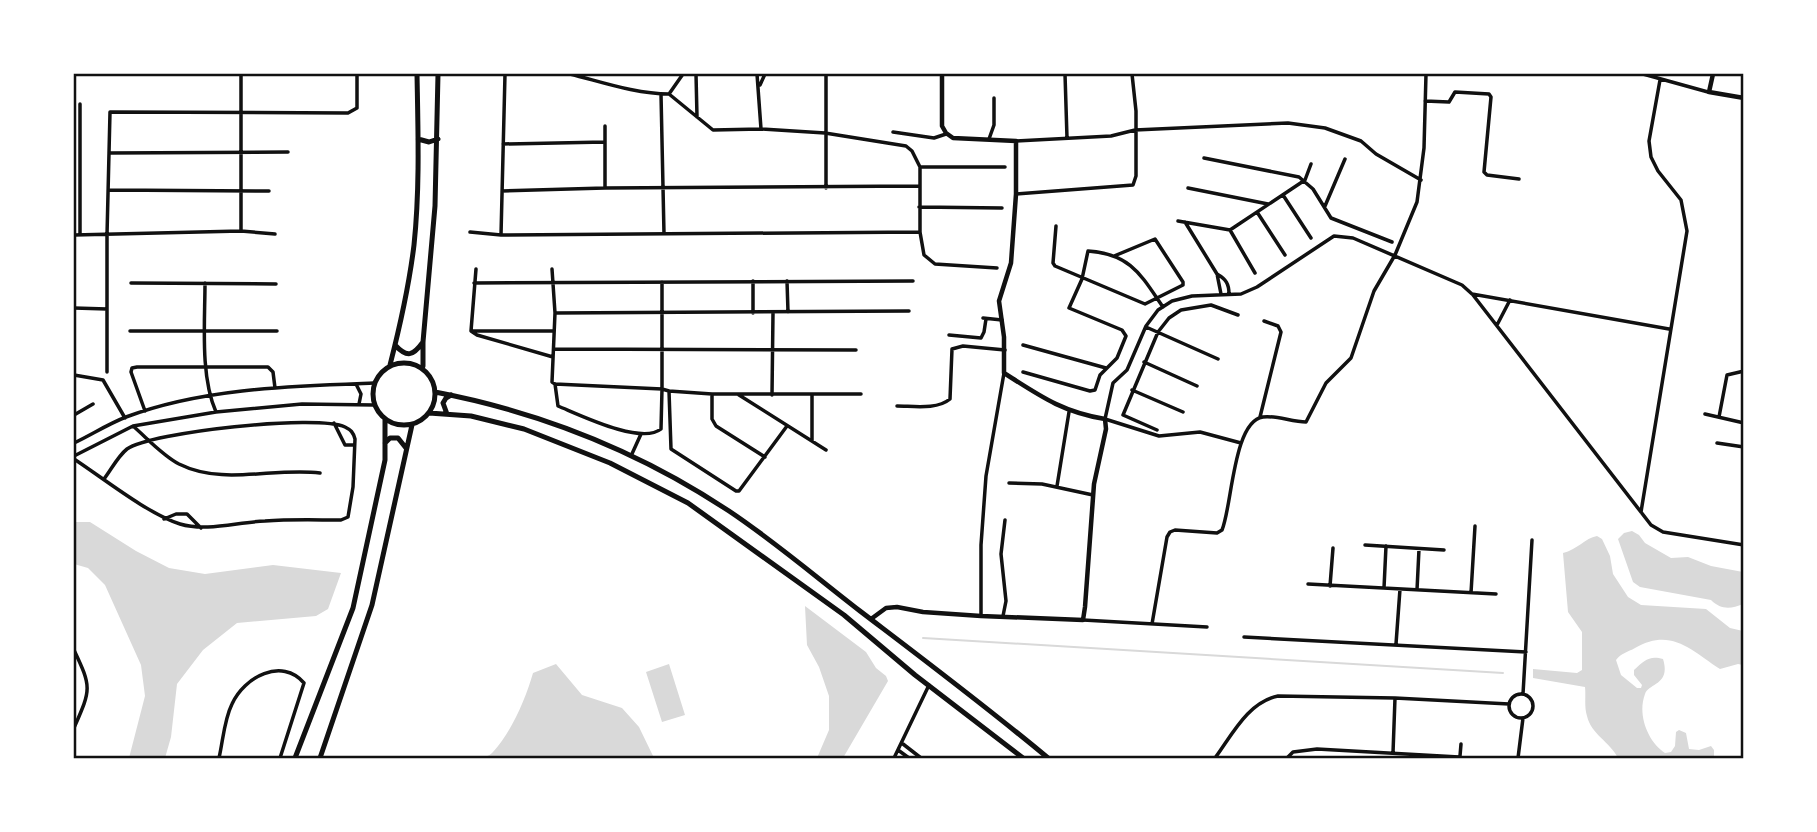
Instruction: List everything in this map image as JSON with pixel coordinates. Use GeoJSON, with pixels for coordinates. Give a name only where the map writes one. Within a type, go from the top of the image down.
{"type":"FeatureCollection","features":[{"type":"Feature","properties":{"kind":"main road"},"geometry":{"type":"LineString","coordinates":[[390,365],[414,246],[418,139],[417,74]]}},
{"type":"Feature","properties":{"kind":"main road"},"geometry":{"type":"LineString","coordinates":[[423,366],[435,206],[438,74]]}},
{"type":"Feature","properties":{"kind":"main road"},"geometry":{"type":"LineString","coordinates":[[418,139],[429,142],[438,139]]}},
{"type":"Feature","properties":{"kind":"main road"},"geometry":{"type":"LineString","coordinates":[[395,345],[409,355],[423,342]]}},
{"type":"Feature","properties":{"kind":"main road"},"geometry":{"type":"LineString","coordinates":[[320,758],[368,618],[412,425],[429,413],[434,403],[435,392],[429,373],[423,366],[409,363],[390,365],[380,372],[374,383],[374,405],[385,419],[392,423],[412,425]]}},
{"type":"Feature","properties":{"kind":"main road"},"geometry":{"type":"LineString","coordinates":[[435,392],[538,417],[631,456],[682,482],[766,537],[924,657],[1048,758]]}},
{"type":"Feature","properties":{"kind":"main road"},"geometry":{"type":"LineString","coordinates":[[447,414],[443,404],[446,398],[451,396]]}},
{"type":"Feature","properties":{"kind":"main road"},"geometry":{"type":"LineString","coordinates":[[429,413],[471,416],[524,429],[610,463],[688,503],[844,615],[1023,758]]}},
{"type":"Feature","properties":{"kind":"main road"},"geometry":{"type":"LineString","coordinates":[[295,758],[353,608],[385,460],[385,419]]}},
{"type":"Feature","properties":{"kind":"main road"},"geometry":{"type":"LineString","coordinates":[[385,443],[390,438],[398,438],[406,449]]}},
{"type":"Feature","properties":{"kind":"main road"},"geometry":{"type":"LineString","coordinates":[[780,569],[790,557]]}},
{"type":"Feature","properties":{"kind":"main road"},"geometry":{"type":"LineString","coordinates":[[970,717],[980,704]]}},
{"type":"Feature","properties":{"kind":"street"},"geometry":{"type":"LineString","coordinates":[[241,74],[241,231]]}},
{"type":"Feature","properties":{"kind":"street"},"geometry":{"type":"LineString","coordinates":[[107,372],[111,111],[326,114],[352,112],[358,106],[357,74]]}},
{"type":"Feature","properties":{"kind":"street"},"geometry":{"type":"LineString","coordinates":[[501,235],[505,74]]}},
{"type":"Feature","properties":{"kind":"street"},"geometry":{"type":"LineString","coordinates":[[569,74],[627,88],[669,94],[713,130],[761,129],[825,133],[906,146],[912,151],[920,167],[920,232],[924,256],[935,264],[997,268]]}},
{"type":"Feature","properties":{"kind":"street"},"geometry":{"type":"LineString","coordinates":[[669,94],[683,74]]}},
{"type":"Feature","properties":{"kind":"street"},"geometry":{"type":"LineString","coordinates":[[696,74],[697,117]]}},
{"type":"Feature","properties":{"kind":"street"},"geometry":{"type":"LineString","coordinates":[[757,74],[761,129]]}},
{"type":"Feature","properties":{"kind":"street"},"geometry":{"type":"LineString","coordinates":[[759,87],[765,74]]}},
{"type":"Feature","properties":{"kind":"street"},"geometry":{"type":"LineString","coordinates":[[826,74],[826,188]]}},
{"type":"Feature","properties":{"kind":"street"},"geometry":{"type":"LineString","coordinates":[[942,74],[942,126],[953,138],[1016,141],[1111,136],[1135,130],[1288,123],[1325,128],[1361,141],[1376,154],[1421,180]]}},
{"type":"Feature","properties":{"kind":"street"},"geometry":{"type":"LineString","coordinates":[[1065,74],[1067,138]]}},
{"type":"Feature","properties":{"kind":"street"},"geometry":{"type":"LineString","coordinates":[[1016,194],[1133,185],[1136,176],[1136,111],[1132,74]]}},
{"type":"Feature","properties":{"kind":"street"},"geometry":{"type":"LineString","coordinates":[[1260,417],[1306,422],[1326,383],[1350,358],[1374,291],[1395,256],[1416,202],[1421,180],[1426,74]]}},
{"type":"Feature","properties":{"kind":"street"},"geometry":{"type":"LineString","coordinates":[[1643,74],[1709,92],[1744,98]]}},
{"type":"Feature","properties":{"kind":"street"},"geometry":{"type":"LineString","coordinates":[[1709,92],[1713,74]]}},
{"type":"Feature","properties":{"kind":"street"},"geometry":{"type":"LineString","coordinates":[[1641,512],[1687,231],[1681,200],[1658,171],[1651,157],[1649,141],[1660,80]]}},
{"type":"Feature","properties":{"kind":"street"},"geometry":{"type":"LineString","coordinates":[[1425,100],[1449,102],[1455,92],[1489,94],[1491,97],[1484,172],[1487,175],[1519,179]]}},
{"type":"Feature","properties":{"kind":"street"},"geometry":{"type":"LineString","coordinates":[[661,94],[664,234]]}},
{"type":"Feature","properties":{"kind":"street"},"geometry":{"type":"LineString","coordinates":[[988,141],[994,125],[994,98]]}},
{"type":"Feature","properties":{"kind":"street"},"geometry":{"type":"LineString","coordinates":[[80,104],[80,235]]}},
{"type":"Feature","properties":{"kind":"street"},"geometry":{"type":"LineString","coordinates":[[605,126],[605,188]]}},
{"type":"Feature","properties":{"kind":"street"},"geometry":{"type":"LineString","coordinates":[[893,132],[934,138],[946,133]]}},
{"type":"Feature","properties":{"kind":"street"},"geometry":{"type":"LineString","coordinates":[[981,616],[981,545],[986,476],[1004,373],[999,301],[1011,263],[1016,194],[1016,141]]}},
{"type":"Feature","properties":{"kind":"street"},"geometry":{"type":"LineString","coordinates":[[503,144],[605,142]]}},
{"type":"Feature","properties":{"kind":"street"},"geometry":{"type":"LineString","coordinates":[[109,153],[288,152]]}},
{"type":"Feature","properties":{"kind":"street"},"geometry":{"type":"LineString","coordinates":[[1205,158],[1299,177],[1305,180],[1331,218],[1392,242]]}},
{"type":"Feature","properties":{"kind":"street"},"geometry":{"type":"LineString","coordinates":[[1324,207],[1345,159]]}},
{"type":"Feature","properties":{"kind":"street"},"geometry":{"type":"LineString","coordinates":[[1178,221],[1230,230],[1305,180],[1311,163]]}},
{"type":"Feature","properties":{"kind":"street"},"geometry":{"type":"LineString","coordinates":[[920,167],[1004,167]]}},
{"type":"Feature","properties":{"kind":"street"},"geometry":{"type":"LineString","coordinates":[[502,191],[919,186]]}},
{"type":"Feature","properties":{"kind":"street"},"geometry":{"type":"LineString","coordinates":[[1188,188],[1269,204]]}},
{"type":"Feature","properties":{"kind":"street"},"geometry":{"type":"LineString","coordinates":[[108,190],[270,191]]}},
{"type":"Feature","properties":{"kind":"street"},"geometry":{"type":"LineString","coordinates":[[1283,195],[1311,238]]}},
{"type":"Feature","properties":{"kind":"street"},"geometry":{"type":"LineString","coordinates":[[919,207],[1002,208]]}},
{"type":"Feature","properties":{"kind":"street"},"geometry":{"type":"LineString","coordinates":[[1257,212],[1285,255]]}},
{"type":"Feature","properties":{"kind":"street"},"geometry":{"type":"LineString","coordinates":[[1185,222],[1217,274],[1221,294]]}},
{"type":"Feature","properties":{"kind":"street"},"geometry":{"type":"LineString","coordinates":[[1056,226],[1055,266],[1145,304],[1181,288],[1183,282],[1156,239],[1113,256]]}},
{"type":"Feature","properties":{"kind":"street"},"geometry":{"type":"LineString","coordinates":[[1230,230],[1255,273]]}},
{"type":"Feature","properties":{"kind":"street"},"geometry":{"type":"LineString","coordinates":[[74,234],[241,231],[275,234]]}},
{"type":"Feature","properties":{"kind":"street"},"geometry":{"type":"LineString","coordinates":[[470,232],[501,235],[920,232]]}},
{"type":"Feature","properties":{"kind":"street"},"geometry":{"type":"LineString","coordinates":[[1083,620],[1093,495],[1097,462],[1106,429],[1105,419],[1113,383],[1127,370],[1146,326],[1172,301],[1192,296],[1241,294],[1257,287],[1334,236],[1353,237],[1462,285],[1472,294],[1651,525],[1663,533],[1744,545]]}},
{"type":"Feature","properties":{"kind":"street"},"geometry":{"type":"LineString","coordinates":[[1023,372],[1090,391],[1095,390],[1100,375],[1117,358],[1126,336],[1122,330],[1069,308],[1082,279],[1088,251],[1105,252],[1137,268],[1163,307]]}},
{"type":"Feature","properties":{"kind":"street"},"geometry":{"type":"LineString","coordinates":[[552,268],[555,313],[552,382],[555,384],[558,406],[617,429],[641,434],[651,435],[662,429],[662,282]]}},
{"type":"Feature","properties":{"kind":"street"},"geometry":{"type":"LineString","coordinates":[[471,331],[476,269]]}},
{"type":"Feature","properties":{"kind":"street"},"geometry":{"type":"LineString","coordinates":[[1217,274],[1224,278],[1229,294]]}},
{"type":"Feature","properties":{"kind":"street"},"geometry":{"type":"LineString","coordinates":[[474,284],[554,281],[913,281]]}},
{"type":"Feature","properties":{"kind":"street"},"geometry":{"type":"LineString","coordinates":[[752,313],[753,281]]}},
{"type":"Feature","properties":{"kind":"street"},"geometry":{"type":"LineString","coordinates":[[787,281],[788,312]]}},
{"type":"Feature","properties":{"kind":"street"},"geometry":{"type":"LineString","coordinates":[[131,283],[276,284]]}},
{"type":"Feature","properties":{"kind":"street"},"geometry":{"type":"LineString","coordinates":[[205,283],[209,396],[216,412]]}},
{"type":"Feature","properties":{"kind":"street"},"geometry":{"type":"LineString","coordinates":[[1472,294],[1669,329]]}},
{"type":"Feature","properties":{"kind":"street"},"geometry":{"type":"LineString","coordinates":[[1497,326],[1510,300]]}},
{"type":"Feature","properties":{"kind":"street"},"geometry":{"type":"LineString","coordinates":[[1157,430],[1123,415],[1158,332],[1169,318],[1181,310],[1211,305],[1238,315]]}},
{"type":"Feature","properties":{"kind":"street"},"geometry":{"type":"LineString","coordinates":[[74,308],[107,309]]}},
{"type":"Feature","properties":{"kind":"street"},"geometry":{"type":"LineString","coordinates":[[555,313],[909,311]]}},
{"type":"Feature","properties":{"kind":"street"},"geometry":{"type":"LineString","coordinates":[[772,395],[773,312]]}},
{"type":"Feature","properties":{"kind":"street"},"geometry":{"type":"LineString","coordinates":[[949,335],[981,338],[985,319],[1002,320]]}},
{"type":"Feature","properties":{"kind":"street"},"geometry":{"type":"LineString","coordinates":[[1152,624],[1170,532],[1175,530],[1217,533],[1222,530],[1241,443],[1245,431],[1260,417],[1281,332],[1278,326],[1264,321]]}},
{"type":"Feature","properties":{"kind":"street"},"geometry":{"type":"LineString","coordinates":[[1146,326],[1218,359]]}},
{"type":"Feature","properties":{"kind":"street"},"geometry":{"type":"LineString","coordinates":[[130,331],[277,331]]}},
{"type":"Feature","properties":{"kind":"street"},"geometry":{"type":"LineString","coordinates":[[471,331],[554,331]]}},
{"type":"Feature","properties":{"kind":"street"},"geometry":{"type":"LineString","coordinates":[[471,331],[553,357]]}},
{"type":"Feature","properties":{"kind":"street"},"geometry":{"type":"LineString","coordinates":[[1023,345],[1107,368]]}},
{"type":"Feature","properties":{"kind":"street"},"geometry":{"type":"LineString","coordinates":[[897,405],[937,405],[950,399],[952,349],[963,346],[1004,349]]}},
{"type":"Feature","properties":{"kind":"street"},"geometry":{"type":"LineString","coordinates":[[554,349],[856,349]]}},
{"type":"Feature","properties":{"kind":"street"},"geometry":{"type":"LineString","coordinates":[[1144,362],[1197,386]]}},
{"type":"Feature","properties":{"kind":"street"},"geometry":{"type":"LineString","coordinates":[[145,411],[132,368],[268,367],[274,372],[275,388]]}},
{"type":"Feature","properties":{"kind":"street"},"geometry":{"type":"LineString","coordinates":[[1719,417],[1727,374],[1744,371]]}},
{"type":"Feature","properties":{"kind":"street"},"geometry":{"type":"LineString","coordinates":[[1004,373],[1069,412],[1105,419],[1159,436],[1200,432],[1241,443]]}},
{"type":"Feature","properties":{"kind":"street"},"geometry":{"type":"LineString","coordinates":[[74,375],[103,380],[125,418]]}},
{"type":"Feature","properties":{"kind":"street"},"geometry":{"type":"LineString","coordinates":[[74,443],[145,411],[209,396],[275,388],[374,383]]}},
{"type":"Feature","properties":{"kind":"street"},"geometry":{"type":"LineString","coordinates":[[356,384],[361,394],[358,405]]}},
{"type":"Feature","properties":{"kind":"street"},"geometry":{"type":"LineString","coordinates":[[555,384],[712,394],[861,394]]}},
{"type":"Feature","properties":{"kind":"street"},"geometry":{"type":"LineString","coordinates":[[1132,390],[1183,412]]}},
{"type":"Feature","properties":{"kind":"street"},"geometry":{"type":"LineString","coordinates":[[669,391],[670,446],[673,451],[736,491],[742,489],[787,426]]}},
{"type":"Feature","properties":{"kind":"street"},"geometry":{"type":"LineString","coordinates":[[712,394],[712,419],[716,426],[765,457]]}},
{"type":"Feature","properties":{"kind":"street"},"geometry":{"type":"LineString","coordinates":[[737,394],[826,450]]}},
{"type":"Feature","properties":{"kind":"street"},"geometry":{"type":"LineString","coordinates":[[811,395],[812,441]]}},
{"type":"Feature","properties":{"kind":"street"},"geometry":{"type":"LineString","coordinates":[[74,415],[93,404]]}},
{"type":"Feature","properties":{"kind":"street"},"geometry":{"type":"LineString","coordinates":[[104,479],[126,450],[150,441],[258,423],[334,424],[351,430],[355,439],[353,487],[346,519],[266,521],[201,528],[164,519],[104,479],[74,458],[133,426],[216,412],[302,404],[374,405]]}},
{"type":"Feature","properties":{"kind":"street"},"geometry":{"type":"LineString","coordinates":[[1057,487],[1069,412]]}},
{"type":"Feature","properties":{"kind":"street"},"geometry":{"type":"LineString","coordinates":[[1705,414],[1744,422]]}},
{"type":"Feature","properties":{"kind":"street"},"geometry":{"type":"LineString","coordinates":[[334,424],[345,445],[354,445]]}},
{"type":"Feature","properties":{"kind":"street"},"geometry":{"type":"LineString","coordinates":[[133,426],[178,463],[213,474],[299,470],[320,473]]}},
{"type":"Feature","properties":{"kind":"street"},"geometry":{"type":"LineString","coordinates":[[631,456],[641,434]]}},
{"type":"Feature","properties":{"kind":"street"},"geometry":{"type":"LineString","coordinates":[[1717,443],[1744,447]]}},
{"type":"Feature","properties":{"kind":"street"},"geometry":{"type":"LineString","coordinates":[[1009,483],[1057,487],[1093,495]]}},
{"type":"Feature","properties":{"kind":"street"},"geometry":{"type":"LineString","coordinates":[[164,519],[176,514],[187,514],[201,528]]}},
{"type":"Feature","properties":{"kind":"street"},"geometry":{"type":"LineString","coordinates":[[1003,616],[1006,601],[1001,554],[1005,520]]}},
{"type":"Feature","properties":{"kind":"street"},"geometry":{"type":"LineString","coordinates":[[1471,593],[1475,526]]}},
{"type":"Feature","properties":{"kind":"street"},"geometry":{"type":"LineString","coordinates":[[1523,694],[1532,540]]}},
{"type":"Feature","properties":{"kind":"street"},"geometry":{"type":"LineString","coordinates":[[1365,545],[1444,550]]}},
{"type":"Feature","properties":{"kind":"street"},"geometry":{"type":"LineString","coordinates":[[1384,588],[1386,546]]}},
{"type":"Feature","properties":{"kind":"street"},"geometry":{"type":"LineString","coordinates":[[1330,586],[1333,548]]}},
{"type":"Feature","properties":{"kind":"street"},"geometry":{"type":"LineString","coordinates":[[1417,590],[1419,548]]}},
{"type":"Feature","properties":{"kind":"street"},"geometry":{"type":"LineString","coordinates":[[1308,584],[1496,594]]}},
{"type":"Feature","properties":{"kind":"street"},"geometry":{"type":"LineString","coordinates":[[1396,644],[1400,589]]}},
{"type":"Feature","properties":{"kind":"street"},"geometry":{"type":"LineString","coordinates":[[871,619],[886,608],[897,607],[923,612],[981,616],[1207,627]]}},
{"type":"Feature","properties":{"kind":"street"},"geometry":{"type":"LineString","coordinates":[[1244,636],[1525,652]]}},
{"type":"Feature","properties":{"kind":"street"},"geometry":{"type":"LineString","coordinates":[[74,650],[87,678],[88,688],[74,728]]}},
{"type":"Feature","properties":{"kind":"street"},"geometry":{"type":"LineString","coordinates":[[219,758],[230,708],[236,695],[250,681],[276,670],[286,671],[304,683],[280,758]]}},
{"type":"Feature","properties":{"kind":"street"},"geometry":{"type":"LineString","coordinates":[[894,758],[929,685]]}},
{"type":"Feature","properties":{"kind":"street"},"geometry":{"type":"LineString","coordinates":[[1523,694],[1529,697],[1533,709],[1523,718],[1510,711],[1509,704],[1517,695],[1523,694]]}},
{"type":"Feature","properties":{"kind":"street"},"geometry":{"type":"LineString","coordinates":[[1215,758],[1253,707],[1264,698],[1299,695],[1509,704]]}},
{"type":"Feature","properties":{"kind":"street"},"geometry":{"type":"LineString","coordinates":[[1393,753],[1395,698]]}},
{"type":"Feature","properties":{"kind":"street"},"geometry":{"type":"LineString","coordinates":[[1518,758],[1523,718]]}},
{"type":"Feature","properties":{"kind":"street"},"geometry":{"type":"LineString","coordinates":[[903,744],[921,758]]}},
{"type":"Feature","properties":{"kind":"street"},"geometry":{"type":"LineString","coordinates":[[1287,758],[1301,749],[1460,758],[1461,744]]}},
{"type":"Feature","properties":{"kind":"street"},"geometry":{"type":"LineString","coordinates":[[898,750],[909,758]]}},
{"type":"Feature","properties":{"kind":"street"},"geometry":{"type":"LineString","coordinates":[[1348,758],[1349,751]]}},
{"type":"Feature","properties":{"kind":"shaded area"},"geometry":{"type":"Polygon","coordinates":[[[74,522],[90,522],[169,568],[205,574],[273,565],[341,573],[328,609],[316,616],[237,623],[203,650],[177,684],[171,737],[165,758],[129,758],[145,696],[141,665],[105,585],[88,568],[74,564],[74,522]]]}},
{"type":"Feature","properties":{"kind":"shaded area"},"geometry":{"type":"Polygon","coordinates":[[[1632,531],[1645,543],[1671,558],[1688,557],[1711,566],[1743,572],[1743,604],[1726,608],[1711,600],[1640,587],[1633,582],[1618,539],[1624,533],[1632,531]]]}},
{"type":"Feature","properties":{"kind":"shaded area"},"geometry":{"type":"Polygon","coordinates":[[[1597,536],[1602,539],[1610,556],[1613,574],[1628,597],[1641,605],[1706,609],[1730,628],[1743,631],[1743,665],[1720,669],[1690,648],[1670,640],[1648,642],[1622,654],[1616,660],[1621,675],[1637,688],[1641,688],[1634,670],[1650,658],[1663,659],[1665,668],[1662,679],[1647,690],[1643,702],[1643,719],[1649,735],[1665,753],[1671,752],[1675,746],[1676,732],[1679,730],[1686,733],[1689,749],[1699,750],[1711,746],[1714,758],[1618,758],[1589,722],[1585,687],[1533,678],[1533,669],[1577,673],[1582,670],[1582,632],[1568,612],[1563,553],[1597,536]]]}},
{"type":"Feature","properties":{"kind":"shaded area"},"geometry":{"type":"Polygon","coordinates":[[[805,606],[866,652],[888,681],[843,758],[817,758],[829,730],[829,696],[819,667],[807,645],[805,606]]]}},
{"type":"Feature","properties":{"kind":"shaded area"},"geometry":{"type":"Polygon","coordinates":[[[556,664],[582,695],[622,708],[639,727],[654,758],[479,758],[492,753],[506,735],[522,704],[533,673],[556,664]]]}},
{"type":"Feature","properties":{"kind":"shaded area"},"geometry":{"type":"Polygon","coordinates":[[[669,664],[685,715],[662,722],[646,672],[669,664]]]}},
{"type":"Feature","properties":{"kind":"waterway"},"geometry":{"type":"LineString","coordinates":[[923,638],[1503,673]]}}]}
